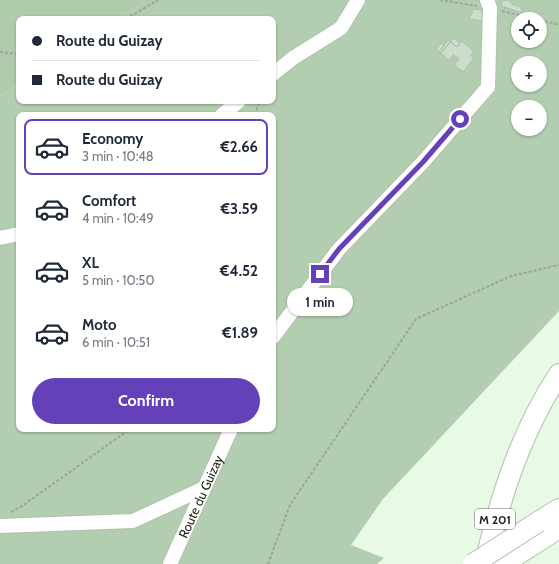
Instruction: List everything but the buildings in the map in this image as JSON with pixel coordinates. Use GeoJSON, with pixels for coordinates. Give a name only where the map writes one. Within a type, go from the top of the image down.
{"type":"FeatureCollection","features":[{"type":"Feature","properties":{"kind":"highway","name":"M 201"},"geometry":{"type":"LineString","coordinates":[[485,564],[497,512],[509,476],[534,414],[559,374]]}},
{"type":"Feature","properties":{"kind":"highway","name":"M 201"},"geometry":{"type":"LineString","coordinates":[[498,564],[520,480],[545,419],[559,392]]}},
{"type":"Feature","properties":{"kind":"highway"},"geometry":{"type":"LineString","coordinates":[[473,564],[559,509]]}},
{"type":"Feature","properties":{"kind":"highway"},"geometry":{"type":"LineString","coordinates":[[503,564],[559,528]]}},
{"type":"Feature","properties":{"kind":"street"},"geometry":{"type":"LineString","coordinates":[[276,72],[293,58],[341,28],[358,0]]}},
{"type":"Feature","properties":{"kind":"street"},"geometry":{"type":"LineString","coordinates":[[276,333],[339,249],[423,162],[488,87],[488,4]]}},
{"type":"Feature","properties":{"kind":"street"},"geometry":{"type":"LineString","coordinates":[[226,112],[235,104]]}},
{"type":"Feature","properties":{"kind":"street"},"geometry":{"type":"LineString","coordinates":[[0,238],[16,235]]}},
{"type":"Feature","properties":{"kind":"street","name":"Route du Guizay"},"geometry":{"type":"LineString","coordinates":[[170,564],[230,432]]}},
{"type":"Feature","properties":{"kind":"street"},"geometry":{"type":"LineString","coordinates":[[3,520],[133,521],[204,488]]}},
{"type":"Feature","properties":{"kind":"path"},"geometry":{"type":"LineString","coordinates":[[131,16],[158,0]]}},
{"type":"Feature","properties":{"kind":"path"},"geometry":{"type":"LineString","coordinates":[[440,0],[488,4],[514,12]]}},
{"type":"Feature","properties":{"kind":"path"},"geometry":{"type":"LineString","coordinates":[[547,22],[559,25]]}},
{"type":"Feature","properties":{"kind":"path"},"geometry":{"type":"LineString","coordinates":[[0,52],[16,54]]}},
{"type":"Feature","properties":{"kind":"path"},"geometry":{"type":"LineString","coordinates":[[268,564],[290,505],[416,319],[512,276],[559,265]]}},
{"type":"Feature","properties":{"kind":"path"},"geometry":{"type":"LineString","coordinates":[[3,520],[126,432]]}},
{"type":"Feature","properties":{"kind":"green space"},"geometry":{"type":"Polygon","coordinates":[[[0,0],[146,0],[122,16],[16,16],[16,85],[0,96],[0,0]]]}},
{"type":"Feature","properties":{"kind":"green space"},"geometry":{"type":"Polygon","coordinates":[[[146,0],[559,0],[559,311],[383,499],[351,545],[384,558],[377,564],[0,564],[0,96],[16,85],[16,104],[276,104],[276,16],[122,16],[146,0]]]}},
{"type":"Feature","properties":{"kind":"route"},"geometry":{"type":"LineString","coordinates":[[320,274],[339,249],[423,162],[460,119]]}}]}
